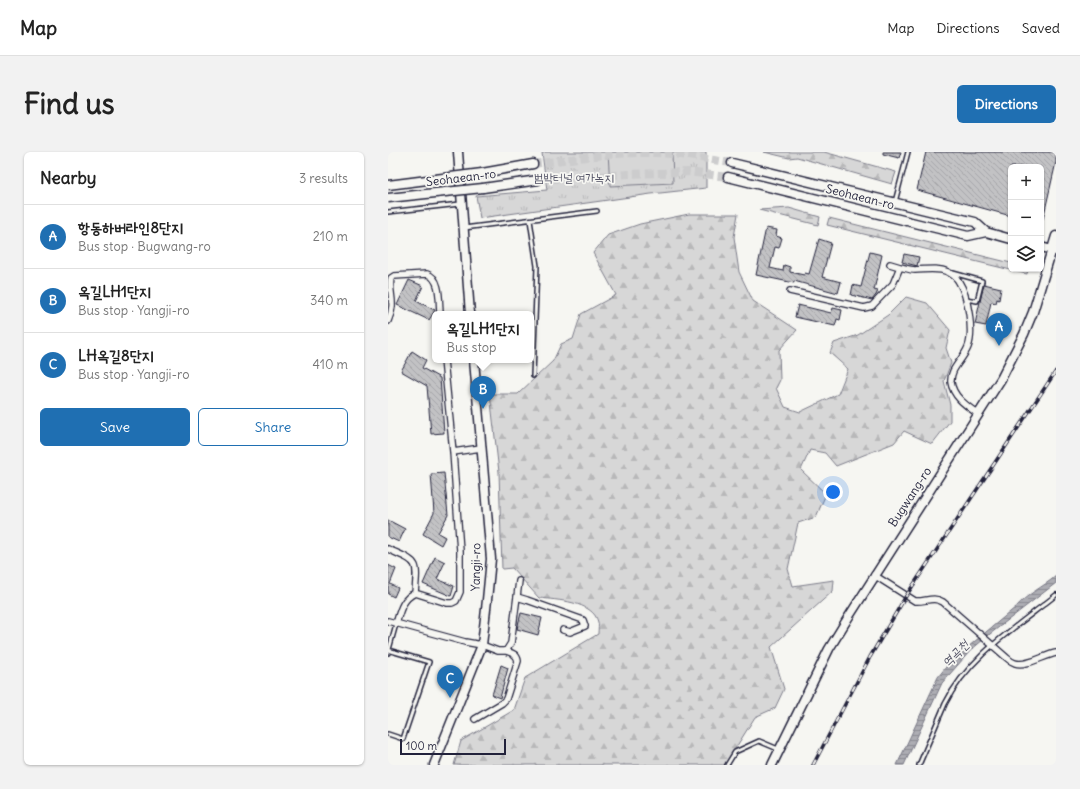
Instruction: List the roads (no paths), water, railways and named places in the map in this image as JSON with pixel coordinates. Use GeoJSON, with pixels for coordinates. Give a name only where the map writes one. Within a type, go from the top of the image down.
{"type":"FeatureCollection","features":[{"type":"Feature","properties":{"kind":"main road"},"geometry":{"type":"LineString","coordinates":[[458,152],[470,311]]}},
{"type":"Feature","properties":{"kind":"main road","name":"Seohaean-ro"},"geometry":{"type":"LineString","coordinates":[[732,163],[975,222],[986,232],[1008,238]]}},
{"type":"Feature","properties":{"kind":"main road","name":"Seohaean-ro"},"geometry":{"type":"LineString","coordinates":[[388,185],[482,173],[533,164]]}},
{"type":"Feature","properties":{"kind":"main road","name":"Seohaean-ro"},"geometry":{"type":"LineString","coordinates":[[728,177],[968,236],[986,232]]}},
{"type":"Feature","properties":{"kind":"main road","name":"Seohaean-ro"},"geometry":{"type":"LineString","coordinates":[[388,198],[483,188],[538,180]]}},
{"type":"Feature","properties":{"kind":"main road","name":"Bugwang-ro"},"geometry":{"type":"LineString","coordinates":[[772,765],[830,649],[874,576],[1001,379],[1024,334],[1039,295],[1054,250],[1056,236]]}},
{"type":"Feature","properties":{"kind":"main road"},"geometry":{"type":"LineString","coordinates":[[1044,248],[1054,250]]}},
{"type":"Feature","properties":{"kind":"main road","name":"Yangji-ro"},"geometry":{"type":"LineString","coordinates":[[434,765],[482,645],[488,600],[491,559],[474,363]]}},
{"type":"Feature","properties":{"kind":"street"},"geometry":{"type":"LineString","coordinates":[[890,264],[911,270],[930,268],[947,272],[955,276],[959,281],[966,300],[970,327],[970,340],[965,352],[954,368],[951,375],[951,382],[952,388],[959,399],[978,414]]}},
{"type":"Feature","properties":{"kind":"street"},"geometry":{"type":"LineString","coordinates":[[790,291],[869,308],[893,284],[900,267]]}},
{"type":"Feature","properties":{"kind":"street"},"geometry":{"type":"LineString","coordinates":[[388,321],[392,314],[393,305],[389,283],[391,278],[394,276],[432,275],[437,284],[440,311]]}},
{"type":"Feature","properties":{"kind":"street"},"geometry":{"type":"LineString","coordinates":[[396,624],[403,602],[406,598],[415,593],[447,603],[452,603],[456,601],[460,592],[460,551],[453,452],[444,363]]}},
{"type":"Feature","properties":{"kind":"street"},"geometry":{"type":"LineString","coordinates":[[453,452],[481,448]]}},
{"type":"Feature","properties":{"kind":"street"},"geometry":{"type":"LineString","coordinates":[[388,549],[409,558],[416,566],[415,593]]}},
{"type":"Feature","properties":{"kind":"street"},"geometry":{"type":"LineString","coordinates":[[874,576],[914,601],[920,602],[935,599],[939,600],[1007,658],[1015,663],[1027,663],[1056,652]]}},
{"type":"Feature","properties":{"kind":"street"},"geometry":{"type":"LineString","coordinates":[[506,651],[511,643],[519,581]]}},
{"type":"Feature","properties":{"kind":"street"},"geometry":{"type":"LineString","coordinates":[[516,597],[584,620],[585,626],[570,632],[563,630]]}},
{"type":"Feature","properties":{"kind":"street"},"geometry":{"type":"LineString","coordinates":[[388,621],[482,645],[498,651],[506,651],[517,657],[518,661],[506,700],[475,720]]}},
{"type":"Feature","properties":{"kind":"lane"},"geometry":{"type":"LineString","coordinates":[[894,203],[908,152]]}},
{"type":"Feature","properties":{"kind":"lane"},"geometry":{"type":"LineString","coordinates":[[388,212],[462,204]]}},
{"type":"Feature","properties":{"kind":"lane"},"geometry":{"type":"LineString","coordinates":[[464,228],[597,211]]}},
{"type":"Feature","properties":{"kind":"lane"},"geometry":{"type":"LineString","coordinates":[[530,220],[537,266],[534,348]]}},
{"type":"Feature","properties":{"kind":"lane"},"geometry":{"type":"LineString","coordinates":[[947,272],[982,282],[978,301],[966,300]]}},
{"type":"Feature","properties":{"kind":"lane"},"geometry":{"type":"LineString","coordinates":[[533,363],[533,376]]}},
{"type":"Feature","properties":{"kind":"lane"},"geometry":{"type":"LineString","coordinates":[[919,765],[950,694],[963,676],[983,654],[1056,595]]}},
{"type":"Feature","properties":{"kind":"lane"},"geometry":{"type":"LineString","coordinates":[[388,734],[402,739],[429,662],[388,651],[396,624]]}},
{"type":"Feature","properties":{"kind":"lane"},"geometry":{"type":"LineString","coordinates":[[727,765],[735,752],[759,741],[779,750]]}},
{"type":"Feature","properties":{"kind":"tunnel"},"geometry":{"type":"LineString","coordinates":[[533,164],[594,156],[640,153],[674,154],[732,163]]}},
{"type":"Feature","properties":{"kind":"tunnel"},"geometry":{"type":"LineString","coordinates":[[538,180],[688,172],[728,177]]}},
{"type":"Feature","properties":{"kind":"railway"},"geometry":{"type":"LineString","coordinates":[[813,765],[870,657],[906,596],[1056,371]]}},
{"type":"Feature","properties":{"kind":"place","name":"항동하버라인8단지"},"geometry":{"type":"Point","coordinates":[999,346]}},
{"type":"Feature","properties":{"kind":"place","name":"옥길LH1단지"},"geometry":{"type":"Point","coordinates":[483,409]}},
{"type":"Feature","properties":{"kind":"place","name":"LH옥길8단지"},"geometry":{"type":"Point","coordinates":[450,698]}},
{"type":"Feature","properties":{"kind":"park label","name":"범박터널 여가녹지"},"geometry":{"type":"Point","coordinates":[574,178]}},
{"type":"Feature","properties":{"kind":"water label","name":"역곡천"},"geometry":{"type":"Point","coordinates":[955,653]}}]}
